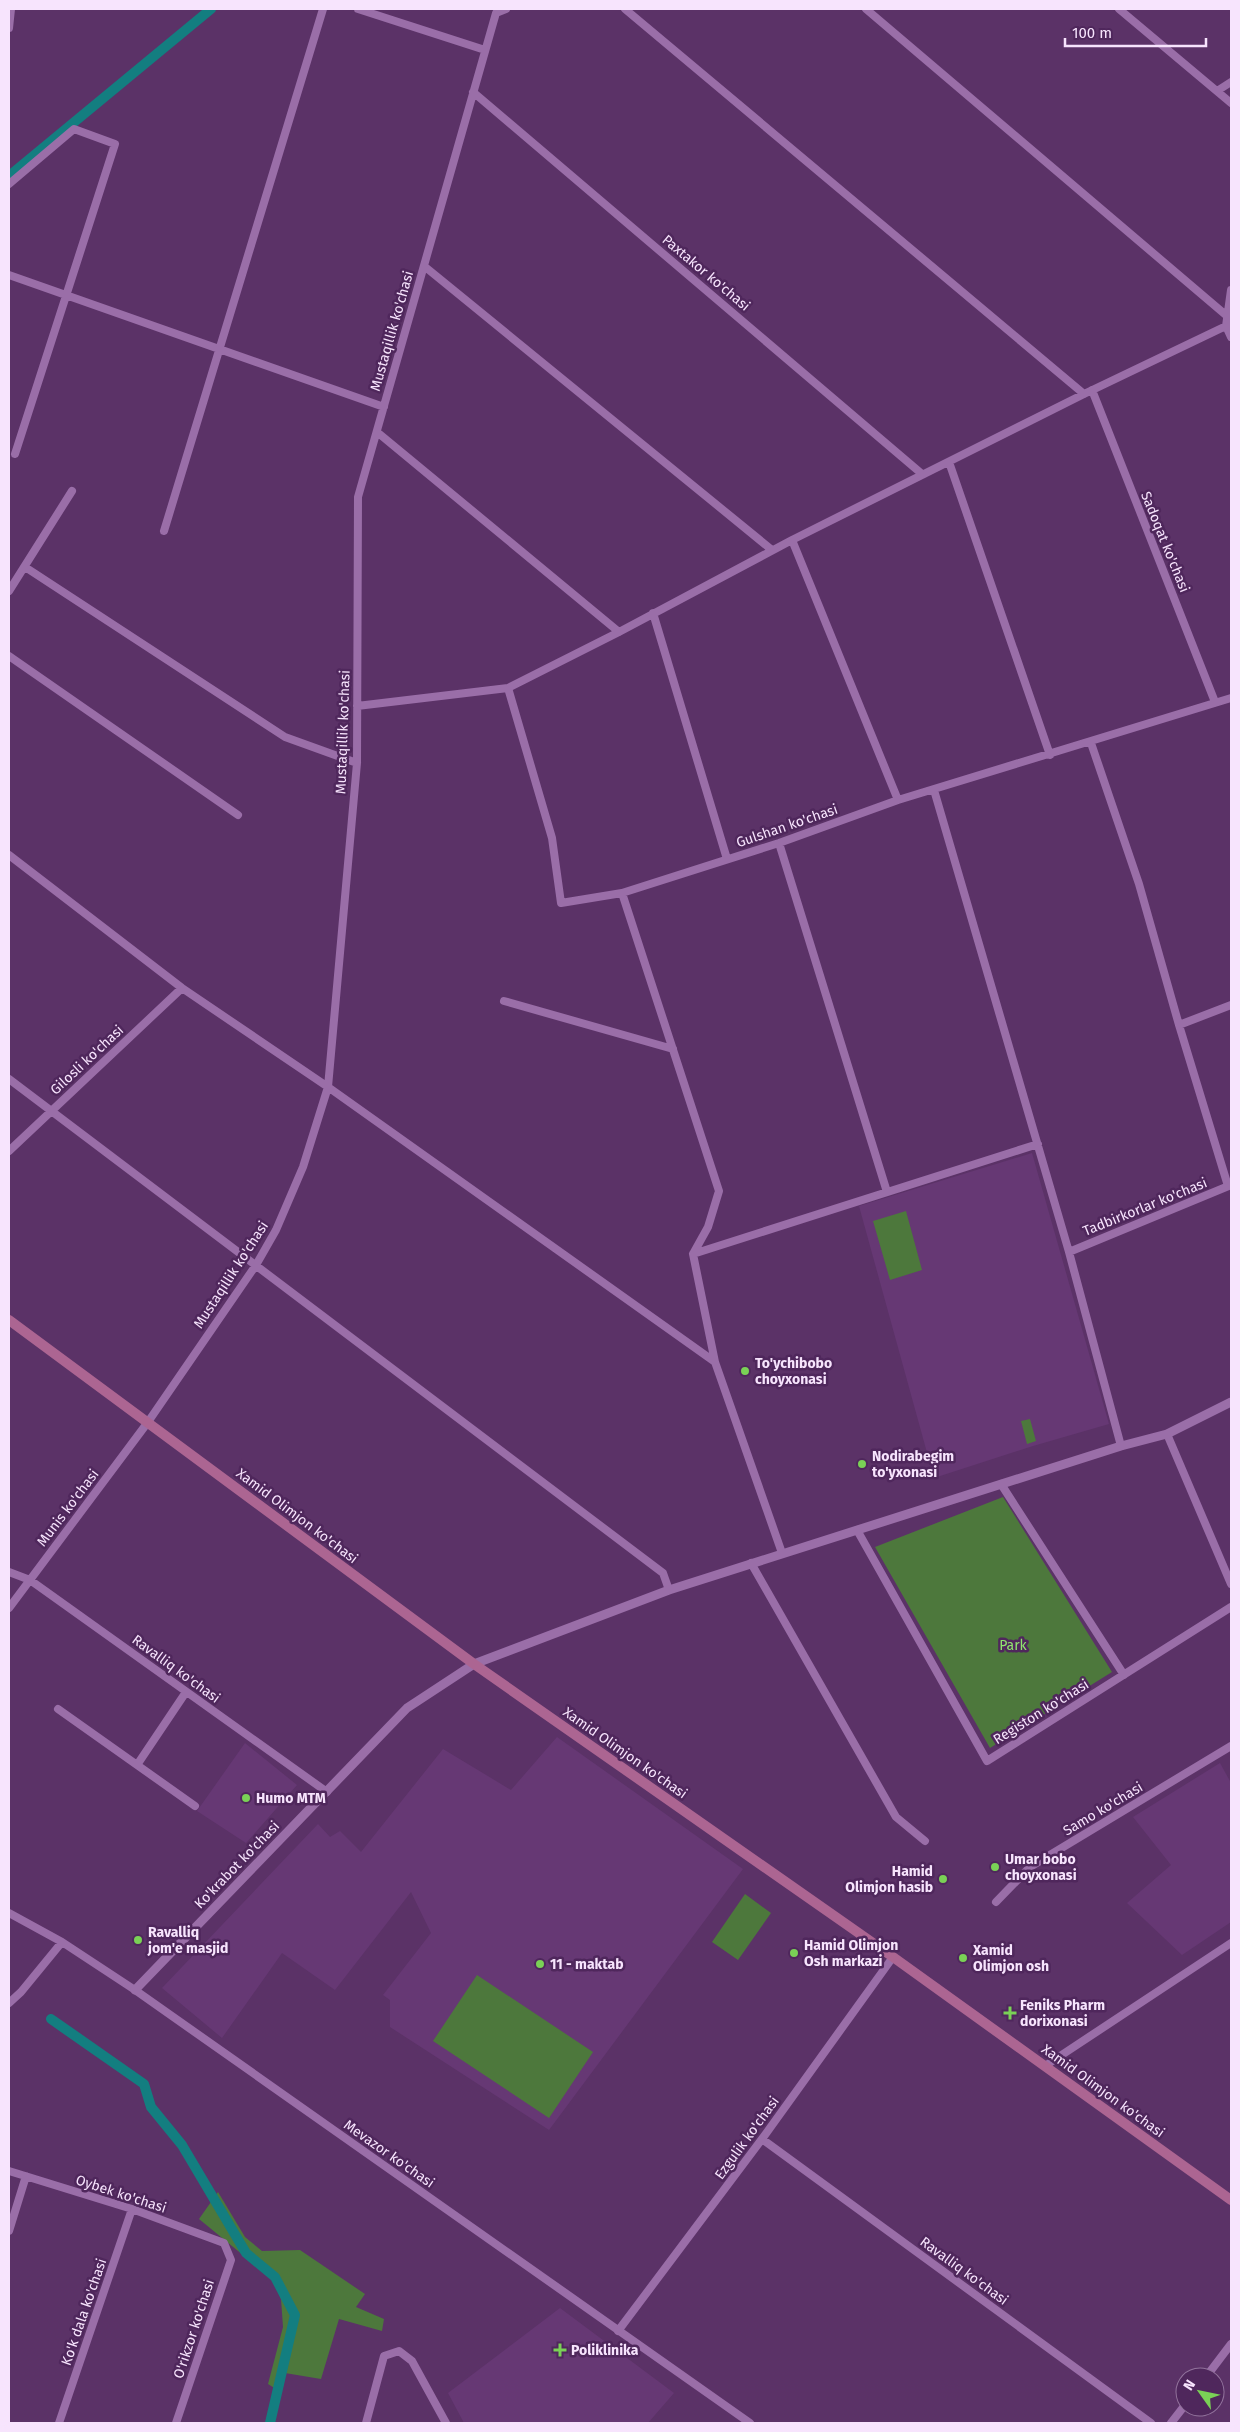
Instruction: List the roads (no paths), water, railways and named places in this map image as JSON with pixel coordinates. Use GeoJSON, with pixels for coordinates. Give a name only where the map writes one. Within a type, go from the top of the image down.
{"type":"FeatureCollection","features":[{"type":"Feature","properties":{"kind":"main road","name":"Xamid Olimjon ko'chasi"},"geometry":{"type":"LineString","coordinates":[[9,1320],[474,1664],[893,1957],[1231,2200]]}},
{"type":"Feature","properties":{"kind":"street"},"geometry":{"type":"LineString","coordinates":[[9,28],[12,9]]}},
{"type":"Feature","properties":{"kind":"street"},"geometry":{"type":"LineString","coordinates":[[164,531],[323,9]]}},
{"type":"Feature","properties":{"kind":"street"},"geometry":{"type":"LineString","coordinates":[[358,9],[485,50]]}},
{"type":"Feature","properties":{"kind":"street","name":"Mustaqillik ko'chasi"},"geometry":{"type":"LineString","coordinates":[[148,1422],[256,1265],[276,1230],[303,1167],[328,1087],[358,763],[358,497],[496,13],[506,9]]}},
{"type":"Feature","properties":{"kind":"street"},"geometry":{"type":"LineString","coordinates":[[625,9],[1088,392]]}},
{"type":"Feature","properties":{"kind":"street"},"geometry":{"type":"LineString","coordinates":[[866,9],[1226,316]]}},
{"type":"Feature","properties":{"kind":"street"},"geometry":{"type":"LineString","coordinates":[[1119,9],[1231,103]]}},
{"type":"Feature","properties":{"kind":"street"},"geometry":{"type":"LineString","coordinates":[[1217,91],[1231,82]]}},
{"type":"Feature","properties":{"kind":"street","name":"Paxtakor ko'chasi"},"geometry":{"type":"LineString","coordinates":[[473,92],[922,474]]}},
{"type":"Feature","properties":{"kind":"street"},"geometry":{"type":"LineString","coordinates":[[9,184],[74,130],[115,144],[15,454]]}},
{"type":"Feature","properties":{"kind":"street"},"geometry":{"type":"LineString","coordinates":[[424,266],[772,550]]}},
{"type":"Feature","properties":{"kind":"street"},"geometry":{"type":"LineString","coordinates":[[9,275],[384,407]]}},
{"type":"Feature","properties":{"kind":"street"},"geometry":{"type":"LineString","coordinates":[[1231,290],[1226,316],[1226,326],[1231,336]]}},
{"type":"Feature","properties":{"kind":"street"},"geometry":{"type":"LineString","coordinates":[[358,706],[508,688],[922,474],[1226,326]]}},
{"type":"Feature","properties":{"kind":"street","name":"Sadoqat ko'chasi"},"geometry":{"type":"LineString","coordinates":[[1088,392],[1216,702]]}},
{"type":"Feature","properties":{"kind":"street"},"geometry":{"type":"LineString","coordinates":[[377,432],[618,632]]}},
{"type":"Feature","properties":{"kind":"street"},"geometry":{"type":"LineString","coordinates":[[949,462],[1050,755]]}},
{"type":"Feature","properties":{"kind":"street"},"geometry":{"type":"LineString","coordinates":[[9,591],[72,491]]}},
{"type":"Feature","properties":{"kind":"street"},"geometry":{"type":"LineString","coordinates":[[792,540],[898,800]]}},
{"type":"Feature","properties":{"kind":"street"},"geometry":{"type":"LineString","coordinates":[[25,567],[285,737],[358,763]]}},
{"type":"Feature","properties":{"kind":"street"},"geometry":{"type":"LineString","coordinates":[[653,613],[727,859]]}},
{"type":"Feature","properties":{"kind":"street"},"geometry":{"type":"LineString","coordinates":[[9,656],[238,815]]}},
{"type":"Feature","properties":{"kind":"street","name":"Gulshan ko'chasi"},"geometry":{"type":"LineString","coordinates":[[508,688],[552,838],[561,903],[622,893],[779,843],[898,800],[1091,743],[1231,698]]}},
{"type":"Feature","properties":{"kind":"street"},"geometry":{"type":"LineString","coordinates":[[1091,743],[1139,884],[1178,1025],[1230,1186]]}},
{"type":"Feature","properties":{"kind":"street"},"geometry":{"type":"LineString","coordinates":[[934,790],[1069,1252],[1121,1446]]}},
{"type":"Feature","properties":{"kind":"street"},"geometry":{"type":"LineString","coordinates":[[779,843],[887,1192]]}},
{"type":"Feature","properties":{"kind":"street"},"geometry":{"type":"LineString","coordinates":[[9,855],[182,988],[328,1087],[716,1362]]}},
{"type":"Feature","properties":{"kind":"street"},"geometry":{"type":"LineString","coordinates":[[622,893],[719,1191],[708,1227],[693,1254],[716,1362],[782,1553]]}},
{"type":"Feature","properties":{"kind":"street","name":"Gilosli ko'chasi"},"geometry":{"type":"LineString","coordinates":[[9,1151],[182,988]]}},
{"type":"Feature","properties":{"kind":"street"},"geometry":{"type":"LineString","coordinates":[[504,1001],[673,1049]]}},
{"type":"Feature","properties":{"kind":"street"},"geometry":{"type":"LineString","coordinates":[[1178,1025],[1231,1005]]}},
{"type":"Feature","properties":{"kind":"street"},"geometry":{"type":"LineString","coordinates":[[9,1079],[663,1573],[669,1590]]}},
{"type":"Feature","properties":{"kind":"street"},"geometry":{"type":"LineString","coordinates":[[693,1254],[1038,1144]]}},
{"type":"Feature","properties":{"kind":"street","name":"Tadbirkorlar ko'chasi"},"geometry":{"type":"LineString","coordinates":[[1069,1252],[1230,1186]]}},
{"type":"Feature","properties":{"kind":"street","name":"Ko'krabot ko'chasi"},"geometry":{"type":"LineString","coordinates":[[135,1990],[407,1708],[474,1664],[669,1590],[1121,1446],[1167,1434],[1231,1402]]}},
{"type":"Feature","properties":{"kind":"street","name":"Munis ko'chasi"},"geometry":{"type":"LineString","coordinates":[[9,1608],[148,1422]]}},
{"type":"Feature","properties":{"kind":"street"},"geometry":{"type":"LineString","coordinates":[[1167,1434],[1231,1584]]}},
{"type":"Feature","properties":{"kind":"street"},"geometry":{"type":"LineString","coordinates":[[1001,1484],[1124,1675]]}},
{"type":"Feature","properties":{"kind":"street","name":"Registon ko'chasi"},"geometry":{"type":"LineString","coordinates":[[857,1530],[987,1761],[1231,1607]]}},
{"type":"Feature","properties":{"kind":"street"},"geometry":{"type":"LineString","coordinates":[[751,1563],[896,1817],[925,1841]]}},
{"type":"Feature","properties":{"kind":"street","name":"Ravalliq ko'chasi"},"geometry":{"type":"LineString","coordinates":[[9,1572],[30,1580],[327,1792]]}},
{"type":"Feature","properties":{"kind":"street"},"geometry":{"type":"LineString","coordinates":[[137,1765],[186,1692]]}},
{"type":"Feature","properties":{"kind":"street"},"geometry":{"type":"LineString","coordinates":[[58,1709],[195,1806]]}},
{"type":"Feature","properties":{"kind":"street","name":"Samo ko'chasi"},"geometry":{"type":"LineString","coordinates":[[996,1902],[1030,1867],[1231,1746]]}},
{"type":"Feature","properties":{"kind":"street","name":"Mevazor ko'chasi"},"geometry":{"type":"LineString","coordinates":[[9,1913],[62,1942],[135,1990],[750,2423]]}},
{"type":"Feature","properties":{"kind":"street"},"geometry":{"type":"LineString","coordinates":[[9,2003],[21,1992],[62,1942]]}},
{"type":"Feature","properties":{"kind":"street"},"geometry":{"type":"LineString","coordinates":[[1044,2066],[1231,1943]]}},
{"type":"Feature","properties":{"kind":"street","name":"Ezgulik ko'chasi"},"geometry":{"type":"LineString","coordinates":[[618,2331],[762,2139],[893,1957]]}},
{"type":"Feature","properties":{"kind":"street","name":"Ravalliq ko'chasi"},"geometry":{"type":"LineString","coordinates":[[762,2139],[1151,2423]]}},
{"type":"Feature","properties":{"kind":"street","name":"Oybek ko'chasi"},"geometry":{"type":"LineString","coordinates":[[9,2171],[132,2209],[224,2243]]}},
{"type":"Feature","properties":{"kind":"street"},"geometry":{"type":"LineString","coordinates":[[9,2231],[26,2176]]}},
{"type":"Feature","properties":{"kind":"street","name":"Ko'k dala ko'chasi"},"geometry":{"type":"LineString","coordinates":[[59,2423],[132,2209]]}},
{"type":"Feature","properties":{"kind":"street","name":"O'rikzor ko'chasi"},"geometry":{"type":"LineString","coordinates":[[176,2423],[231,2260],[224,2243]]}},
{"type":"Feature","properties":{"kind":"street"},"geometry":{"type":"LineString","coordinates":[[1214,2367],[1231,2344]]}},
{"type":"Feature","properties":{"kind":"street"},"geometry":{"type":"LineString","coordinates":[[366,2423],[384,2356],[399,2351],[412,2361],[446,2423]]}},
{"type":"Feature","properties":{"kind":"waterway"},"geometry":{"type":"LineString","coordinates":[[9,176],[211,9]]}},
{"type":"Feature","properties":{"kind":"waterway"},"geometry":{"type":"LineString","coordinates":[[51,2019],[144,2084],[151,2107],[182,2145],[246,2253],[275,2277],[295,2315],[270,2423]]}},
{"type":"Feature","properties":{"kind":"place","name":"To'ychibobo choyxonasi"},"geometry":{"type":"Point","coordinates":[745,1371]}},
{"type":"Feature","properties":{"kind":"place","name":"Nodirabegim to'yxonasi"},"geometry":{"type":"Point","coordinates":[862,1464]}},
{"type":"Feature","properties":{"kind":"place","name":"Humo MTM"},"geometry":{"type":"Point","coordinates":[246,1798]}},
{"type":"Feature","properties":{"kind":"place","name":"Umar bobo choyxonasi"},"geometry":{"type":"Point","coordinates":[995,1867]}},
{"type":"Feature","properties":{"kind":"place","name":"Hamid Olimjon hasib"},"geometry":{"type":"Point","coordinates":[943,1879]}},
{"type":"Feature","properties":{"kind":"place","name":"Ravalliq jom'e masjid"},"geometry":{"type":"Point","coordinates":[138,1940]}},
{"type":"Feature","properties":{"kind":"place","name":"Hamid Olimjon Osh markazi"},"geometry":{"type":"Point","coordinates":[794,1953]}},
{"type":"Feature","properties":{"kind":"place","name":"Xamid Olimjon osh"},"geometry":{"type":"Point","coordinates":[963,1958]}},
{"type":"Feature","properties":{"kind":"place","name":"11 - maktab"},"geometry":{"type":"Point","coordinates":[540,1964]}},
{"type":"Feature","properties":{"kind":"place","name":"Feniks Pharm dorixonasi"},"geometry":{"type":"Point","coordinates":[1010,2013]}},
{"type":"Feature","properties":{"kind":"place","name":"Poliklinika"},"geometry":{"type":"Point","coordinates":[560,2350]}},
{"type":"Feature","properties":{"kind":"park label","name":"Park"},"geometry":{"type":"Point","coordinates":[1013,1645]}}]}
